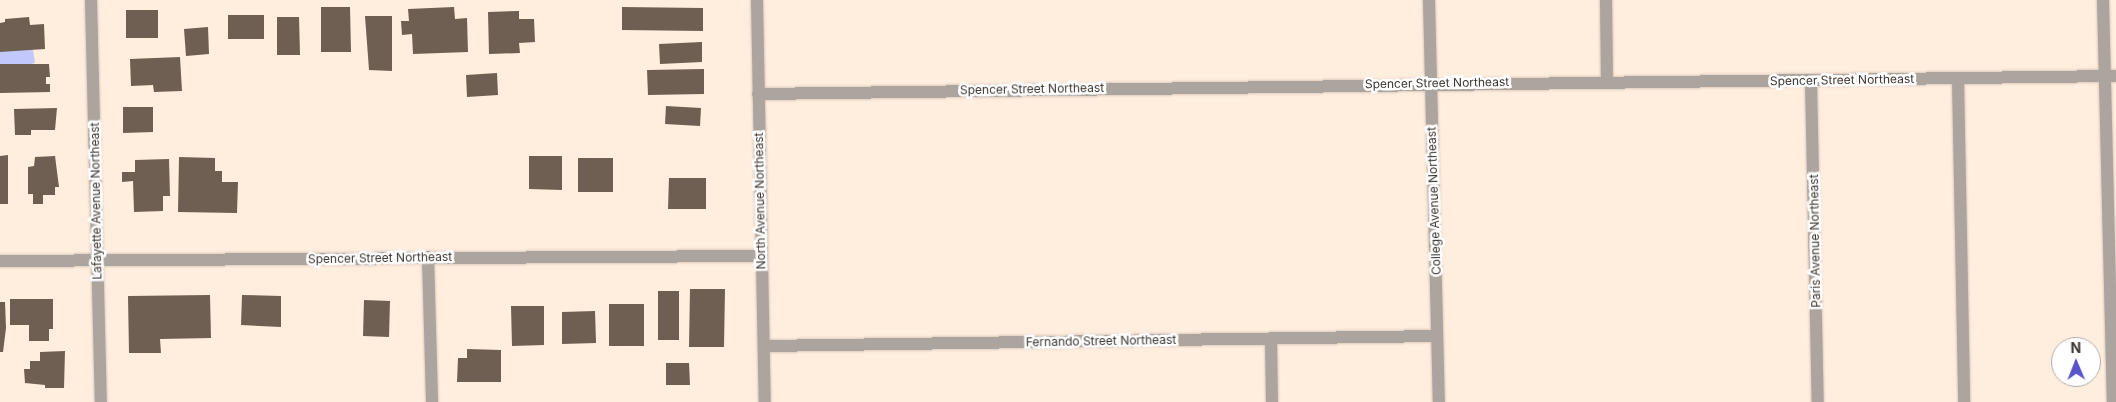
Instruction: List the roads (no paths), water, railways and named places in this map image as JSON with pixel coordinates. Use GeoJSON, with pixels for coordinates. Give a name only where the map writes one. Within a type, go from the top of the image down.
{"type":"FeatureCollection","features":[{"type":"Feature","properties":{"kind":"street","name":"Lafayette Avenue Northeast"},"geometry":{"type":"LineString","coordinates":[[92,0],[101,402]]}},
{"type":"Feature","properties":{"kind":"street","name":"North Avenue Northeast"},"geometry":{"type":"LineString","coordinates":[[757,0],[765,402]]}},
{"type":"Feature","properties":{"kind":"street","name":"College Avenue Northeast"},"geometry":{"type":"LineString","coordinates":[[1429,0],[1439,402]]}},
{"type":"Feature","properties":{"kind":"street"},"geometry":{"type":"LineString","coordinates":[[1606,0],[1607,82]]}},
{"type":"Feature","properties":{"kind":"street"},"geometry":{"type":"LineString","coordinates":[[2103,0],[2110,76],[2113,402]]}},
{"type":"Feature","properties":{"kind":"street","name":"Spencer Street Northeast"},"geometry":{"type":"LineString","coordinates":[[758,94],[1430,83],[1811,81],[2110,76]]}},
{"type":"Feature","properties":{"kind":"street"},"geometry":{"type":"LineString","coordinates":[[1958,79],[1964,402]]}},
{"type":"Feature","properties":{"kind":"street","name":"Paris Avenue Northeast"},"geometry":{"type":"LineString","coordinates":[[1811,81],[1818,402]]}},
{"type":"Feature","properties":{"kind":"street","name":"Spencer Street Northeast"},"geometry":{"type":"LineString","coordinates":[[0,260],[97,261],[428,257],[761,256]]}},
{"type":"Feature","properties":{"kind":"street"},"geometry":{"type":"LineString","coordinates":[[428,257],[432,402]]}},
{"type":"Feature","properties":{"kind":"street","name":"Fernando Street Northeast"},"geometry":{"type":"LineString","coordinates":[[764,346],[1437,336]]}},
{"type":"Feature","properties":{"kind":"street"},"geometry":{"type":"LineString","coordinates":[[1271,339],[1272,402]]}}]}
